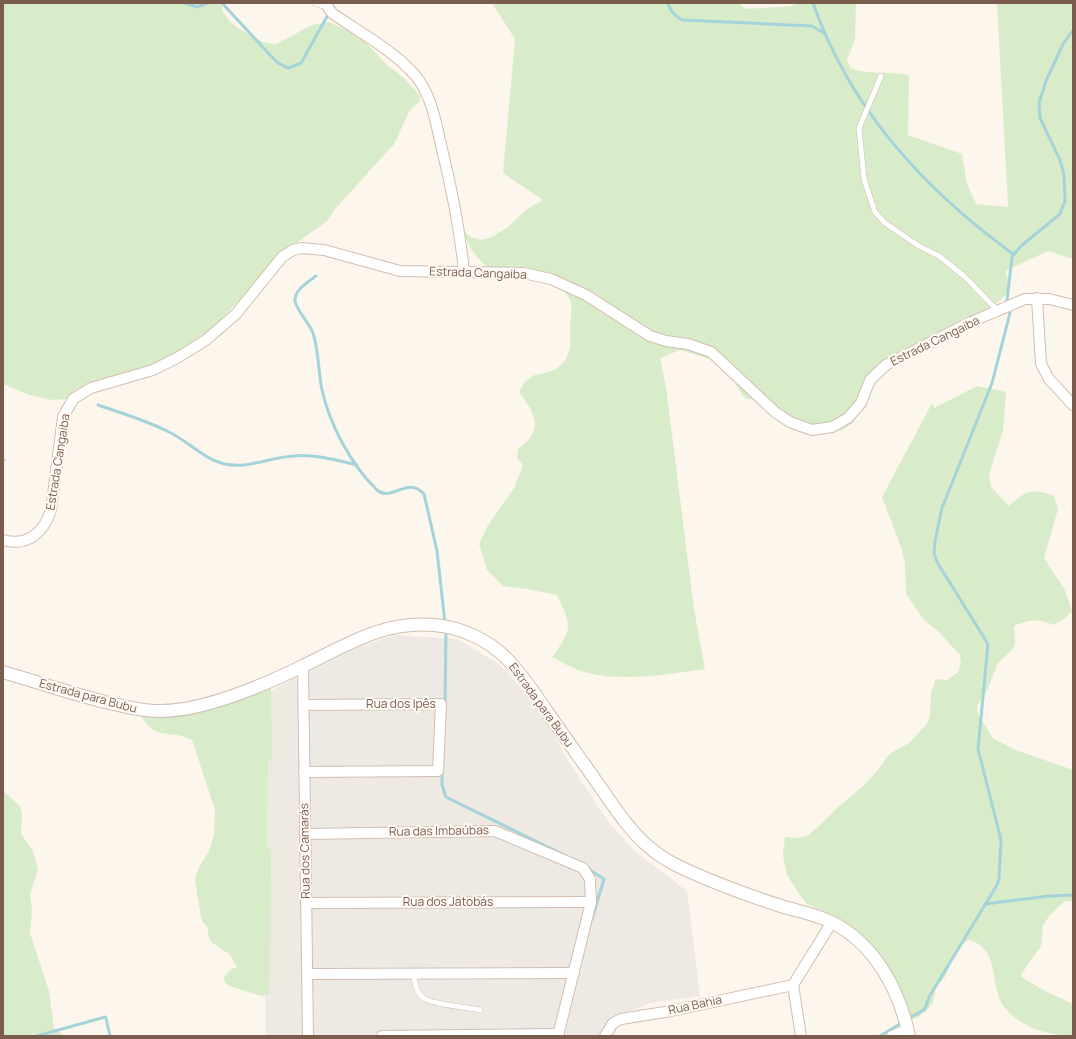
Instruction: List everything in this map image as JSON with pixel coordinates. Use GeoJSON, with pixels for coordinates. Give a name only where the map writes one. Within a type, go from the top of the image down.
{"type":"FeatureCollection","features":[{"type":"Feature","properties":{"kind":"street"},"geometry":{"type":"LineString","coordinates":[[326,5],[332,12],[400,61],[415,75],[426,90],[439,135],[453,196],[460,232],[464,272]]}},
{"type":"Feature","properties":{"kind":"street","name":"Estrada Cangaiba"},"geometry":{"type":"LineString","coordinates":[[3,540],[10,542],[27,539],[36,535],[47,523],[51,510],[63,417],[73,398],[91,388],[153,370],[177,358],[206,340],[236,314],[273,267],[282,257],[293,250],[313,248],[324,250],[400,271],[523,273],[544,277],[564,284],[586,295],[650,336],[666,341],[688,344],[711,352],[775,412],[790,422],[812,430],[832,427],[848,418],[861,403],[870,380],[886,365],[997,310],[1025,299],[1037,298],[1064,301],[1073,305]]}},
{"type":"Feature","properties":{"kind":"street"},"geometry":{"type":"LineString","coordinates":[[1037,298],[1041,364],[1049,379],[1073,405]]}},
{"type":"Feature","properties":{"kind":"street","name":"Estrada para Bubu"},"geometry":{"type":"LineString","coordinates":[[3,672],[68,692],[136,710],[159,711],[202,706],[266,682],[303,666],[348,642],[389,627],[433,625],[455,628],[481,639],[508,660],[534,692],[625,823],[650,848],[679,867],[730,888],[832,922],[860,942],[883,969],[900,1003],[908,1033]]}},
{"type":"Feature","properties":{"kind":"street","name":"Rua dos Camarás"},"geometry":{"type":"LineString","coordinates":[[303,666],[308,1036]]}},
{"type":"Feature","properties":{"kind":"street","name":"Rua dos Ipês"},"geometry":{"type":"LineString","coordinates":[[304,705],[441,704],[438,771],[304,772]]}},
{"type":"Feature","properties":{"kind":"street","name":"Rua das Imbaúbas"},"geometry":{"type":"LineString","coordinates":[[305,834],[495,831],[583,868],[590,879],[591,902],[558,1035]]}},
{"type":"Feature","properties":{"kind":"street","name":"Rua dos Jatobás"},"geometry":{"type":"LineString","coordinates":[[306,903],[591,902]]}},
{"type":"Feature","properties":{"kind":"street"},"geometry":{"type":"LineString","coordinates":[[801,1036],[793,985],[832,922]]}},
{"type":"Feature","properties":{"kind":"street"},"geometry":{"type":"LineString","coordinates":[[307,974],[574,973]]}},
{"type":"Feature","properties":{"kind":"street","name":"Rua Bahia"},"geometry":{"type":"LineString","coordinates":[[605,1036],[613,1023],[621,1019],[671,1011],[793,985]]}},
{"type":"Feature","properties":{"kind":"street"},"geometry":{"type":"LineString","coordinates":[[892,1036],[908,1033]]}},
{"type":"Feature","properties":{"kind":"street"},"geometry":{"type":"LineString","coordinates":[[382,1036],[558,1035]]}},
{"type":"Feature","properties":{"kind":"lane"},"geometry":{"type":"LineString","coordinates":[[314,3],[326,5]]}},
{"type":"Feature","properties":{"kind":"lane"},"geometry":{"type":"LineString","coordinates":[[881,76],[859,128],[864,179],[875,212],[885,223],[919,246],[939,256],[965,277],[997,310]]}},
{"type":"Feature","properties":{"kind":"lane"},"geometry":{"type":"LineString","coordinates":[[414,973],[414,981],[419,993],[427,1000],[480,1010]]}},
{"type":"Feature","properties":{"kind":"shaded area"},"geometry":{"type":"Polygon","coordinates":[[[395,635],[457,639],[499,664],[536,704],[572,767],[610,824],[636,852],[687,891],[700,996],[650,1003],[611,1020],[598,1036],[265,1036],[265,694],[317,665],[351,650],[395,635]]]}},
{"type":"Feature","properties":{"kind":"green space"},"geometry":{"type":"Polygon","coordinates":[[[3,3],[223,3],[222,10],[230,22],[263,42],[276,44],[312,25],[329,22],[361,37],[387,65],[404,78],[420,96],[420,101],[410,110],[394,144],[335,209],[326,222],[289,248],[204,337],[162,361],[80,390],[66,399],[52,400],[30,395],[3,384],[3,3]]]}},
{"type":"Feature","properties":{"kind":"green space"},"geometry":{"type":"Polygon","coordinates":[[[492,3],[738,3],[746,9],[790,6],[799,3],[856,3],[855,40],[847,59],[850,68],[871,72],[909,75],[908,135],[962,154],[967,184],[976,204],[1008,207],[997,3],[1073,3],[1073,259],[1048,251],[1005,271],[1011,288],[1003,298],[983,314],[926,346],[860,390],[854,422],[842,430],[825,433],[806,428],[758,398],[747,399],[743,396],[729,373],[710,359],[680,350],[660,358],[666,387],[694,609],[705,669],[662,675],[617,677],[583,672],[574,668],[552,657],[564,640],[568,627],[566,614],[557,595],[503,586],[487,570],[479,544],[487,527],[514,488],[523,465],[517,458],[518,449],[532,435],[534,428],[535,421],[533,414],[519,392],[524,383],[531,377],[552,370],[563,363],[569,352],[570,346],[571,309],[568,296],[550,283],[501,276],[493,272],[472,250],[465,237],[464,231],[471,237],[480,240],[492,237],[508,227],[527,209],[543,200],[503,173],[515,39],[492,3]]]}},
{"type":"Feature","properties":{"kind":"green space"},"geometry":{"type":"Polygon","coordinates":[[[977,386],[1006,392],[1003,431],[989,474],[991,487],[1009,506],[1025,494],[1035,491],[1054,496],[1058,509],[1044,558],[1065,590],[1072,611],[1063,620],[1053,625],[1043,621],[1034,621],[1024,622],[1014,626],[1015,643],[1013,649],[998,663],[988,688],[977,706],[978,714],[993,738],[1013,749],[1073,770],[1073,901],[1065,901],[1049,916],[1043,926],[1041,946],[1020,976],[1043,990],[1073,1004],[1073,1036],[1063,1036],[1043,1032],[1023,1023],[1007,1010],[1001,1002],[989,957],[979,944],[969,940],[960,945],[957,949],[945,977],[936,987],[933,1002],[927,1010],[917,1018],[911,1019],[891,977],[840,921],[831,915],[807,904],[801,897],[787,875],[783,855],[785,837],[796,838],[807,836],[863,786],[879,769],[889,754],[909,743],[926,725],[930,716],[931,692],[936,679],[947,680],[958,672],[961,664],[960,655],[939,632],[924,620],[906,594],[905,563],[901,547],[882,497],[932,403],[934,408],[977,386]]]}},
{"type":"Feature","properties":{"kind":"green space"},"geometry":{"type":"Polygon","coordinates":[[[271,688],[272,760],[268,760],[267,848],[271,850],[270,986],[269,994],[262,996],[227,985],[223,978],[230,970],[237,967],[229,954],[211,942],[208,935],[208,928],[202,921],[195,879],[199,867],[209,851],[214,835],[215,810],[192,740],[176,735],[157,732],[146,723],[140,714],[186,715],[271,688]]]}},
{"type":"Feature","properties":{"kind":"green space"},"geometry":{"type":"Polygon","coordinates":[[[3,791],[20,806],[22,814],[21,834],[33,851],[38,870],[30,894],[32,909],[30,933],[49,991],[54,1028],[65,1036],[3,1036],[3,791]]]}},
{"type":"Feature","properties":{"kind":"waterway"},"geometry":{"type":"LineString","coordinates":[[185,3],[197,7],[208,3]]}},
{"type":"Feature","properties":{"kind":"waterway"},"geometry":{"type":"LineString","coordinates":[[222,3],[278,63],[288,68],[301,63],[329,13]]}},
{"type":"Feature","properties":{"kind":"waterway"},"geometry":{"type":"LineString","coordinates":[[668,3],[673,13],[683,20],[812,26],[824,33]]}},
{"type":"Feature","properties":{"kind":"waterway"},"geometry":{"type":"LineString","coordinates":[[813,3],[829,42],[847,78],[869,112],[894,144],[920,174],[949,202],[980,229],[1013,254]]}},
{"type":"Feature","properties":{"kind":"waterway"},"geometry":{"type":"LineString","coordinates":[[908,1019],[925,1009],[929,997],[997,885],[999,879],[1001,840],[978,749],[988,644],[937,562],[934,553],[935,541],[942,508],[992,383],[1010,313],[1007,300],[1012,257],[1021,246],[1060,214],[1065,201],[1064,175],[1060,160],[1040,118],[1039,103],[1046,81],[1063,44],[1073,30]]}},
{"type":"Feature","properties":{"kind":"waterway"},"geometry":{"type":"LineString","coordinates":[[316,276],[299,290],[295,297],[295,301],[298,309],[313,333],[322,390],[330,417],[350,457],[377,490],[383,493],[388,493],[412,487],[418,489],[424,494],[437,551],[445,623]]}},
{"type":"Feature","properties":{"kind":"waterway"},"geometry":{"type":"LineString","coordinates":[[98,405],[159,427],[209,458],[225,464],[242,465],[285,457],[310,456],[357,465]]}},
{"type":"Feature","properties":{"kind":"waterway"},"geometry":{"type":"LineString","coordinates":[[445,705],[446,630]]}},
{"type":"Feature","properties":{"kind":"waterway"},"geometry":{"type":"LineString","coordinates":[[442,770],[442,785],[446,797],[566,856]]}},
{"type":"Feature","properties":{"kind":"waterway"},"geometry":{"type":"LineString","coordinates":[[587,868],[604,879],[592,919]]}},
{"type":"Feature","properties":{"kind":"waterway"},"geometry":{"type":"LineString","coordinates":[[985,904],[1049,896],[1073,895]]}},
{"type":"Feature","properties":{"kind":"waterway"},"geometry":{"type":"LineString","coordinates":[[37,1036],[105,1017],[110,1036]]}},
{"type":"Feature","properties":{"kind":"waterway"},"geometry":{"type":"LineString","coordinates":[[880,1036],[903,1022]]}}]}
